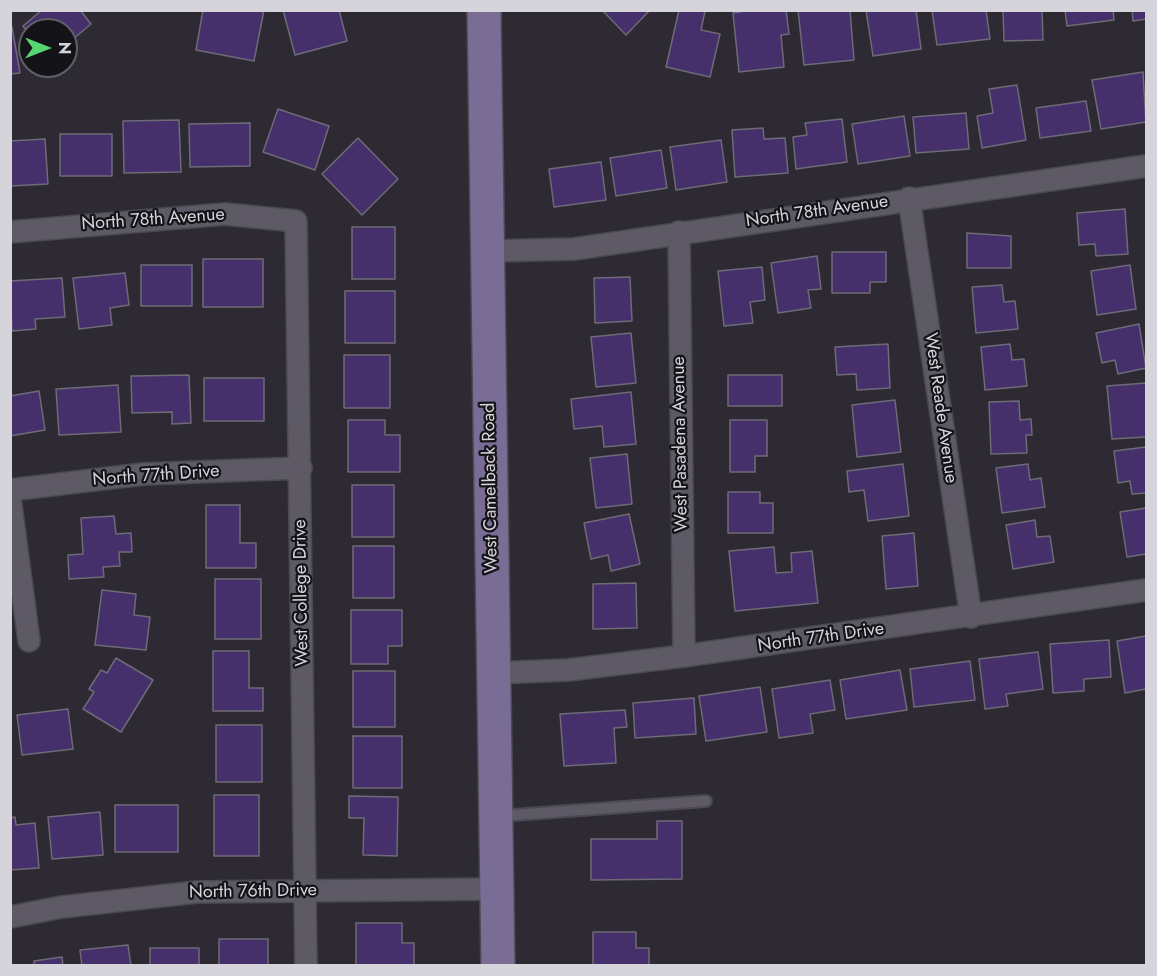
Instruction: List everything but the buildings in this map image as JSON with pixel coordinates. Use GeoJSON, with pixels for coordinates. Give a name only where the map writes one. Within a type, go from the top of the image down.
{"type":"FeatureCollection","features":[{"type":"Feature","properties":{"kind":"main road","name":"West Camelback Road"},"geometry":{"type":"LineString","coordinates":[[484,10],[498,966]]}},
{"type":"Feature","properties":{"kind":"street","name":"North 78th Avenue"},"geometry":{"type":"LineString","coordinates":[[488,251],[574,249],[909,198],[1146,166]]}},
{"type":"Feature","properties":{"kind":"street","name":"West Reade Avenue"},"geometry":{"type":"LineString","coordinates":[[909,198],[971,617]]}},
{"type":"Feature","properties":{"kind":"street","name":"North 78th Avenue"},"geometry":{"type":"LineString","coordinates":[[10,232],[225,214],[296,221]]}},
{"type":"Feature","properties":{"kind":"street","name":"West College Drive"},"geometry":{"type":"LineString","coordinates":[[296,221],[306,966]]}},
{"type":"Feature","properties":{"kind":"street","name":"West Pasadena Avenue"},"geometry":{"type":"LineString","coordinates":[[679,232],[684,656]]}},
{"type":"Feature","properties":{"kind":"street","name":"North 77th Drive"},"geometry":{"type":"LineString","coordinates":[[10,490],[143,474],[301,468]]}},
{"type":"Feature","properties":{"kind":"street"},"geometry":{"type":"LineString","coordinates":[[10,498],[29,641]]}},
{"type":"Feature","properties":{"kind":"street","name":"North 77th Drive"},"geometry":{"type":"LineString","coordinates":[[494,673],[568,670],[684,656],[971,617],[1146,590]]}},
{"type":"Feature","properties":{"kind":"street","name":"North 76th Drive"},"geometry":{"type":"LineString","coordinates":[[10,917],[62,907],[197,892],[496,889]]}},
{"type":"Feature","properties":{"kind":"lane"},"geometry":{"type":"LineString","coordinates":[[496,816],[706,801]]}}]}
